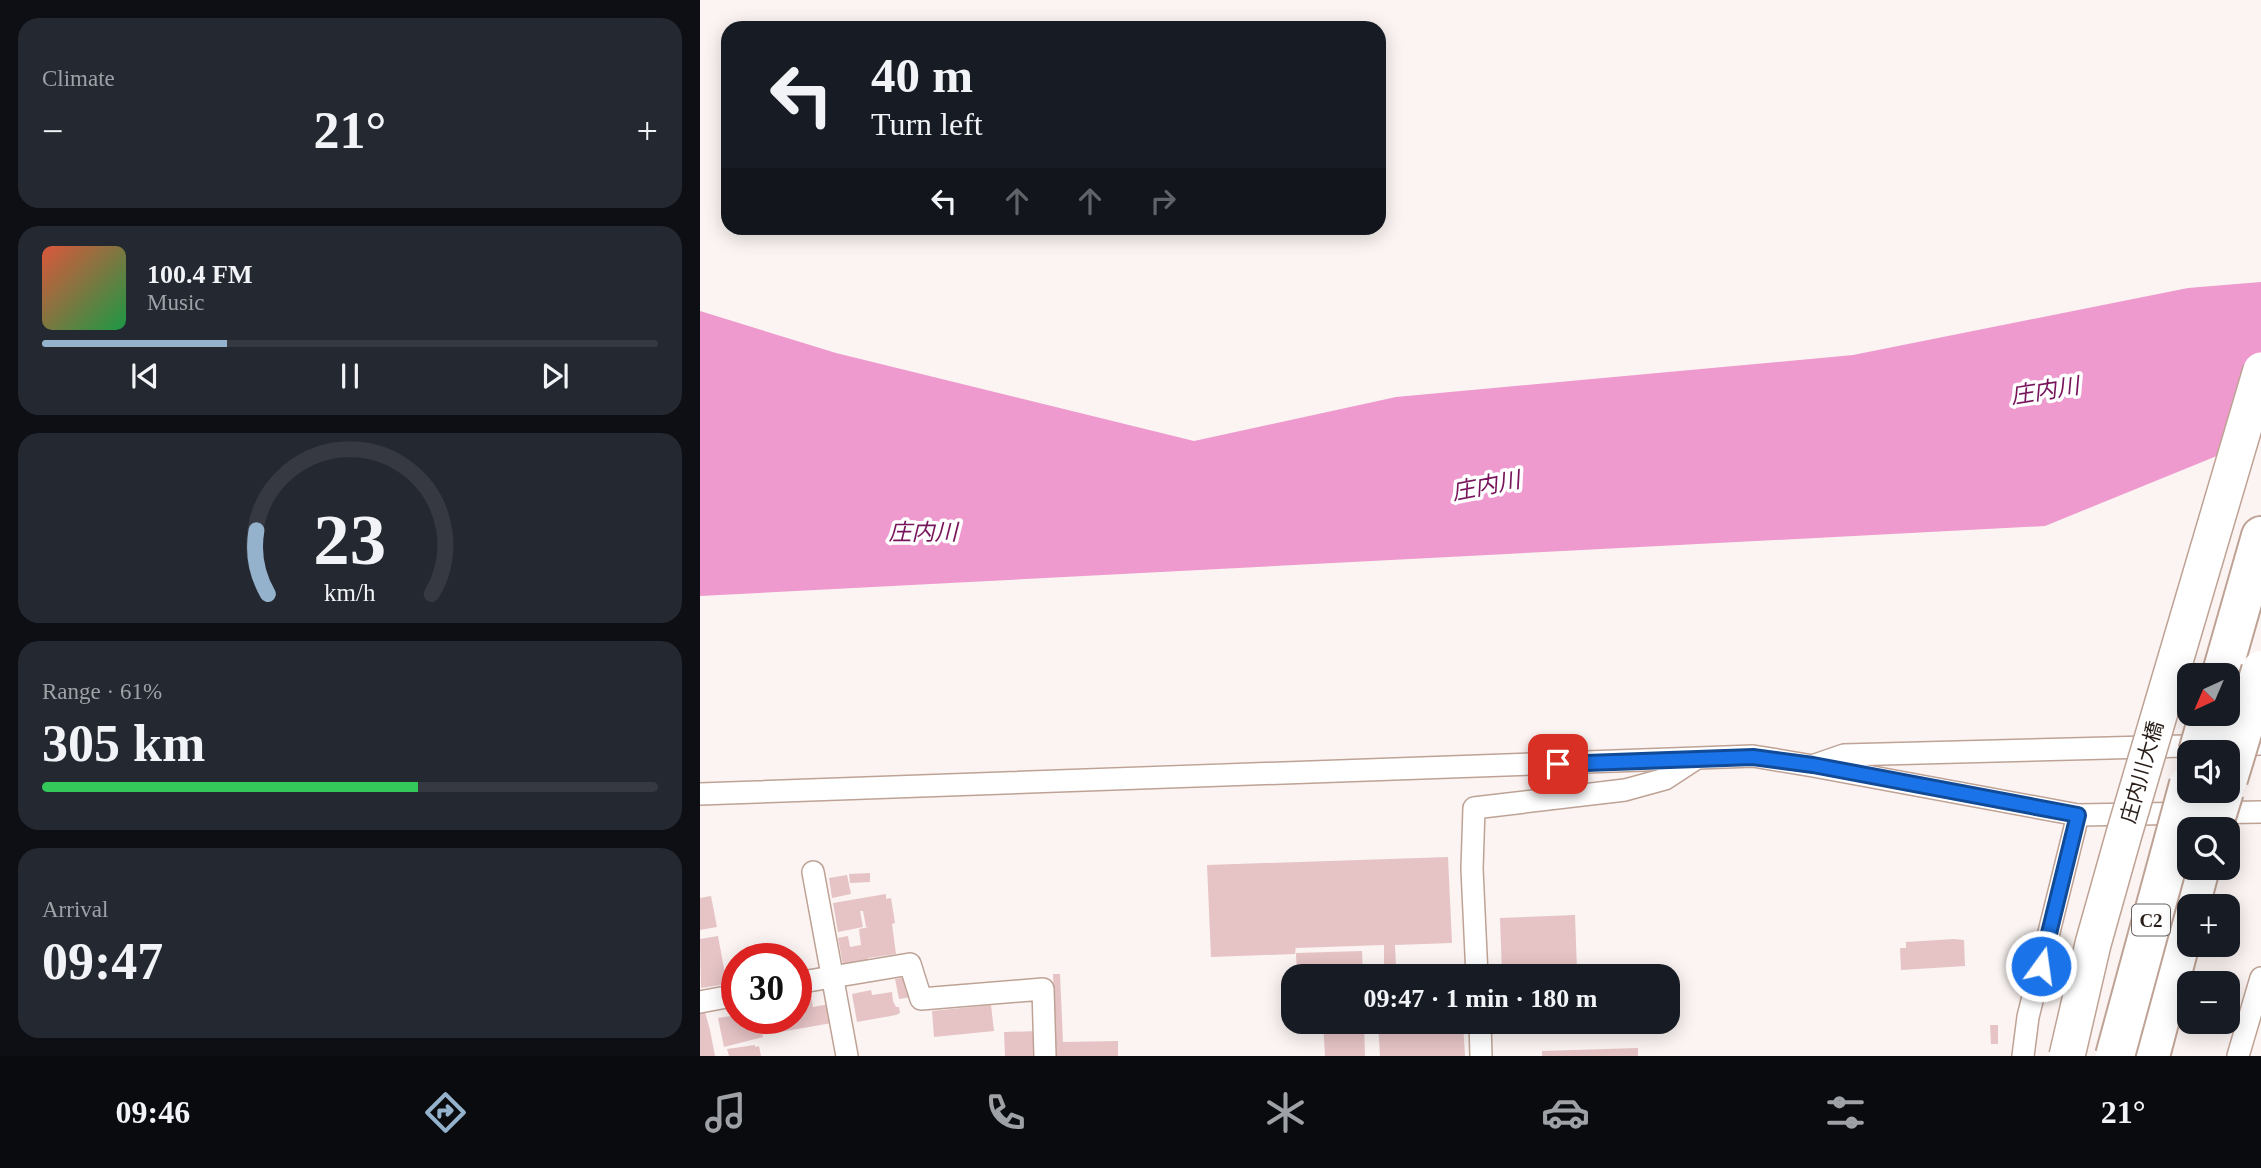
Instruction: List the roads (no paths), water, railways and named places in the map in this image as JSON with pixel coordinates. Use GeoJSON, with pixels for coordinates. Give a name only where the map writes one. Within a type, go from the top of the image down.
{"type":"FeatureCollection","features":[{"type":"Feature","properties":{"kind":"highway","name":"庄内川大橋"},"geometry":{"type":"LineString","coordinates":[[2067,1056],[2093,944],[2261,370]]}},
{"type":"Feature","properties":{"kind":"highway"},"geometry":{"type":"LineString","coordinates":[[2225,663],[2261,536]]}},
{"type":"Feature","properties":{"kind":"highway"},"geometry":{"type":"LineString","coordinates":[[2240,740],[2261,670]]}},
{"type":"Feature","properties":{"kind":"highway","name":"C2"},"geometry":{"type":"LineString","coordinates":[[2115,1056],[2184,803]]}},
{"type":"Feature","properties":{"kind":"highway","name":"C2"},"geometry":{"type":"LineString","coordinates":[[2150,1056],[2197,880]]}},
{"type":"Feature","properties":{"kind":"street"},"geometry":{"type":"LineString","coordinates":[[1813,765],[1844,755],[2261,744]]}},
{"type":"Feature","properties":{"kind":"street"},"geometry":{"type":"LineString","coordinates":[[700,794],[1753,757],[1813,765],[2078,815],[2261,812]]}},
{"type":"Feature","properties":{"kind":"street"},"geometry":{"type":"LineString","coordinates":[[1476,964],[1472,869],[1474,808],[1625,790],[1665,779],[1695,759]]}},
{"type":"Feature","properties":{"kind":"street"},"geometry":{"type":"LineString","coordinates":[[2023,1056],[2028,1017],[2078,815]]}},
{"type":"Feature","properties":{"kind":"street"},"geometry":{"type":"LineString","coordinates":[[813,872],[847,1056]]}},
{"type":"Feature","properties":{"kind":"street"},"geometry":{"type":"LineString","coordinates":[[812,981],[910,964],[921,999],[1043,989],[1045,1056]]}},
{"type":"Feature","properties":{"kind":"street"},"geometry":{"type":"LineString","coordinates":[[2238,1056],[2260,985]]}},
{"type":"Feature","properties":{"kind":"street"},"geometry":{"type":"LineString","coordinates":[[700,1002],[721,998]]}},
{"type":"Feature","properties":{"kind":"street"},"geometry":{"type":"LineString","coordinates":[[1480,1034],[1481,1056]]}},
{"type":"Feature","properties":{"kind":"water","name":"庄内川"},"geometry":{"type":"Polygon","coordinates":[[[2261,282],[2261,438],[2045,526],[700,596],[700,311],[836,353],[1194,441],[1396,397],[1853,355],[2188,288],[2261,282]]]}}]}
